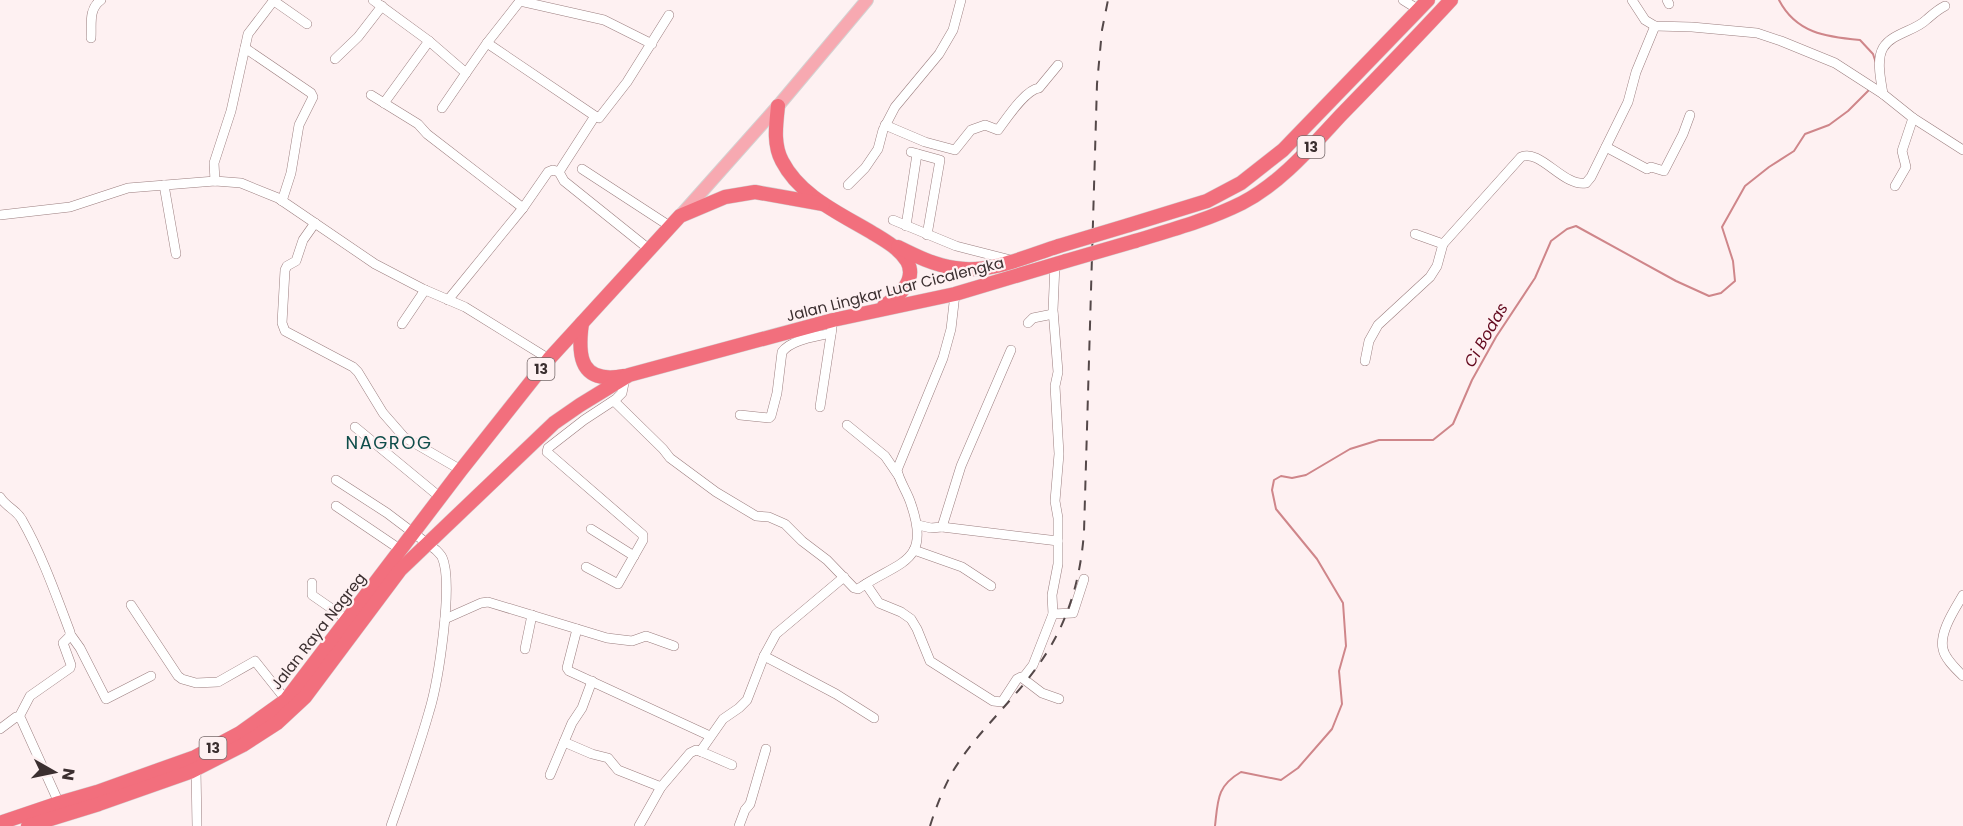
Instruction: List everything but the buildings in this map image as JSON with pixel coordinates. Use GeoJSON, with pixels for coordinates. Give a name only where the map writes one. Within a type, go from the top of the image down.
{"type":"FeatureCollection","features":[{"type":"Feature","properties":{"kind":"highway","name":"Jalan Lingkar Luar Cicalengka"},"geometry":{"type":"LineString","coordinates":[[428,544],[554,423],[627,377],[832,326],[877,310],[955,294],[1188,225],[1244,202],[1268,186],[1312,146],[1451,0]]}},
{"type":"Feature","properties":{"kind":"highway","name":"Jalan Lingkar Luar Cicalengka"},"geometry":{"type":"LineString","coordinates":[[890,244],[922,259],[954,268],[979,268],[1014,261],[1207,201],[1241,183],[1283,150],[1423,5]]}},
{"type":"Feature","properties":{"kind":"highway"},"geometry":{"type":"LineString","coordinates":[[778,106],[775,130],[776,147],[780,159],[801,186],[823,204]]}},
{"type":"Feature","properties":{"kind":"highway","name":"13"},"geometry":{"type":"LineString","coordinates":[[414,533],[549,358],[681,216],[725,197],[755,192],[793,197],[823,204],[890,244]]}},
{"type":"Feature","properties":{"kind":"highway"},"geometry":{"type":"LineString","coordinates":[[877,310],[901,294],[907,286],[908,262],[890,244]]}},
{"type":"Feature","properties":{"kind":"highway"},"geometry":{"type":"LineString","coordinates":[[582,323],[579,343],[580,358],[587,368],[600,377],[627,377]]}},
{"type":"Feature","properties":{"kind":"highway","name":"Jalan Raya Nagreg"},"geometry":{"type":"LineString","coordinates":[[0,823],[195,757],[240,733],[286,700],[414,533]]}},
{"type":"Feature","properties":{"kind":"highway","name":"Jalan Raya Nagreg"},"geometry":{"type":"LineString","coordinates":[[28,826],[99,804],[196,769],[277,723],[305,697],[400,570],[428,544]]}},
{"type":"Feature","properties":{"kind":"main road"},"geometry":{"type":"LineString","coordinates":[[681,216],[867,0]]}},
{"type":"Feature","properties":{"kind":"street"},"geometry":{"type":"LineString","coordinates":[[91,38],[92,10],[94,5],[101,0]]}},
{"type":"Feature","properties":{"kind":"street"},"geometry":{"type":"LineString","coordinates":[[215,181],[214,163],[231,111],[248,34],[252,27],[274,0],[307,24]]}},
{"type":"Feature","properties":{"kind":"street"},"geometry":{"type":"LineString","coordinates":[[335,60],[358,38],[381,5],[394,0]]}},
{"type":"Feature","properties":{"kind":"street"},"geometry":{"type":"LineString","coordinates":[[848,185],[878,149],[885,125],[895,107],[938,57],[953,30],[961,0]]}},
{"type":"Feature","properties":{"kind":"street"},"geometry":{"type":"LineString","coordinates":[[1403,0],[1423,5]]}},
{"type":"Feature","properties":{"kind":"street"},"geometry":{"type":"LineString","coordinates":[[1632,0],[1645,20],[1655,26],[1757,33],[1835,63],[1960,148],[1963,137]]}},
{"type":"Feature","properties":{"kind":"street"},"geometry":{"type":"LineString","coordinates":[[442,108],[486,43],[519,1],[604,20],[652,44]]}},
{"type":"Feature","properties":{"kind":"street"},"geometry":{"type":"LineString","coordinates":[[381,5],[429,41],[466,73]]}},
{"type":"Feature","properties":{"kind":"street"},"geometry":{"type":"LineString","coordinates":[[1879,92],[1882,49],[1889,41],[1926,20],[1945,6]]}},
{"type":"Feature","properties":{"kind":"street"},"geometry":{"type":"LineString","coordinates":[[486,43],[594,116],[599,117],[652,44],[669,15]]}},
{"type":"Feature","properties":{"kind":"street"},"geometry":{"type":"LineString","coordinates":[[1365,361],[1373,332],[1434,272],[1443,244],[1521,157],[1526,155],[1534,157],[1574,183],[1586,183],[1628,102],[1636,72],[1655,26]]}},
{"type":"Feature","properties":{"kind":"street"},"geometry":{"type":"LineString","coordinates":[[384,103],[429,41]]}},
{"type":"Feature","properties":{"kind":"street"},"geometry":{"type":"LineString","coordinates":[[245,48],[311,93],[313,97],[299,125],[291,173],[282,201]]}},
{"type":"Feature","properties":{"kind":"street"},"geometry":{"type":"LineString","coordinates":[[885,125],[925,142],[955,150],[971,130],[985,125],[999,130],[1017,105],[1032,90],[1040,88],[1058,65]]}},
{"type":"Feature","properties":{"kind":"street"},"geometry":{"type":"LineString","coordinates":[[371,95],[418,124],[427,134],[523,208]]}},
{"type":"Feature","properties":{"kind":"street"},"geometry":{"type":"LineString","coordinates":[[1606,147],[1647,169],[1651,167],[1664,171],[1690,115]]}},
{"type":"Feature","properties":{"kind":"street"},"geometry":{"type":"LineString","coordinates":[[559,172],[594,116]]}},
{"type":"Feature","properties":{"kind":"street"},"geometry":{"type":"LineString","coordinates":[[1894,186],[1906,167],[1902,151],[1913,118]]}},
{"type":"Feature","properties":{"kind":"street"},"geometry":{"type":"LineString","coordinates":[[906,226],[914,153],[940,160],[927,235]]}},
{"type":"Feature","properties":{"kind":"street"},"geometry":{"type":"LineString","coordinates":[[582,169],[671,227]]}},
{"type":"Feature","properties":{"kind":"street"},"geometry":{"type":"LineString","coordinates":[[448,300],[523,208],[548,172],[553,170],[559,172],[564,181],[650,250]]}},
{"type":"Feature","properties":{"kind":"street"},"geometry":{"type":"LineString","coordinates":[[0,215],[70,207],[122,190],[215,181],[241,183],[282,201],[375,264],[425,290],[465,307],[549,358]]}},
{"type":"Feature","properties":{"kind":"street"},"geometry":{"type":"LineString","coordinates":[[164,185],[176,254]]}},
{"type":"Feature","properties":{"kind":"street"},"geometry":{"type":"LineString","coordinates":[[893,220],[956,246],[1014,261]]}},
{"type":"Feature","properties":{"kind":"street"},"geometry":{"type":"LineString","coordinates":[[315,223],[303,240],[296,261],[287,266],[285,270],[282,323],[285,331],[353,368],[358,372],[384,413],[404,437],[461,470]]}},
{"type":"Feature","properties":{"kind":"street"},"geometry":{"type":"LineString","coordinates":[[1415,234],[1443,244]]}},
{"type":"Feature","properties":{"kind":"street"},"geometry":{"type":"LineString","coordinates":[[866,584],[879,603],[911,619],[930,661],[993,701],[1002,702],[1017,679],[1023,678],[1032,665],[1053,614],[1052,595],[1057,578],[1056,501],[1059,454],[1055,386],[1059,372],[1053,314],[1060,263]]}},
{"type":"Feature","properties":{"kind":"street"},"geometry":{"type":"LineString","coordinates":[[402,324],[425,290]]}},
{"type":"Feature","properties":{"kind":"street"},"geometry":{"type":"LineString","coordinates":[[898,475],[899,465],[943,358],[951,329],[955,294]]}},
{"type":"Feature","properties":{"kind":"street"},"geometry":{"type":"LineString","coordinates":[[1028,323],[1032,318],[1053,314]]}},
{"type":"Feature","properties":{"kind":"street"},"geometry":{"type":"LineString","coordinates":[[820,407],[832,326]]}},
{"type":"Feature","properties":{"kind":"street"},"geometry":{"type":"LineString","coordinates":[[740,415],[769,418],[777,393],[782,352],[793,343],[832,326]]}},
{"type":"Feature","properties":{"kind":"street"},"geometry":{"type":"LineString","coordinates":[[942,526],[961,466],[1011,350]]}},
{"type":"Feature","properties":{"kind":"street"},"geometry":{"type":"LineString","coordinates":[[586,567],[618,584],[643,540],[642,533],[547,452],[548,448],[584,420],[614,401],[622,393],[627,377]]}},
{"type":"Feature","properties":{"kind":"street"},"geometry":{"type":"LineString","coordinates":[[614,401],[663,449],[669,458],[716,492],[756,516],[785,524],[856,589],[889,569],[906,562],[919,537],[918,525],[907,492],[898,475],[885,456],[847,425]]}},
{"type":"Feature","properties":{"kind":"street"},"geometry":{"type":"LineString","coordinates":[[355,427],[441,498]]}},
{"type":"Feature","properties":{"kind":"street"},"geometry":{"type":"LineString","coordinates":[[336,480],[414,533],[442,556],[446,590],[445,619],[430,710],[390,826]]}},
{"type":"Feature","properties":{"kind":"street"},"geometry":{"type":"LineString","coordinates":[[0,497],[6,506],[20,517],[35,544],[70,634],[80,648],[106,699],[151,676]]}},
{"type":"Feature","properties":{"kind":"street"},"geometry":{"type":"LineString","coordinates":[[336,506],[401,550]]}},
{"type":"Feature","properties":{"kind":"street"},"geometry":{"type":"LineString","coordinates":[[918,525],[1058,541]]}},
{"type":"Feature","properties":{"kind":"street"},"geometry":{"type":"LineString","coordinates":[[591,529],[634,556]]}},
{"type":"Feature","properties":{"kind":"street"},"geometry":{"type":"LineString","coordinates":[[914,550],[962,567],[991,586]]}},
{"type":"Feature","properties":{"kind":"street"},"geometry":{"type":"LineString","coordinates":[[702,752],[710,736],[723,719],[747,700],[764,656],[776,634],[844,577]]}},
{"type":"Feature","properties":{"kind":"street"},"geometry":{"type":"LineString","coordinates":[[1053,614],[1073,614],[1084,579]]}},
{"type":"Feature","properties":{"kind":"street"},"geometry":{"type":"LineString","coordinates":[[312,582],[312,595],[348,620]]}},
{"type":"Feature","properties":{"kind":"street"},"geometry":{"type":"LineString","coordinates":[[1963,595],[1943,636],[1942,649],[1963,676]]}},
{"type":"Feature","properties":{"kind":"street"},"geometry":{"type":"LineString","coordinates":[[445,619],[488,602],[620,640],[636,640],[646,636],[674,646]]}},
{"type":"Feature","properties":{"kind":"street"},"geometry":{"type":"LineString","coordinates":[[131,605],[178,676],[196,683],[208,684],[218,682],[255,661],[286,700]]}},
{"type":"Feature","properties":{"kind":"street"},"geometry":{"type":"LineString","coordinates":[[525,649],[532,615]]}},
{"type":"Feature","properties":{"kind":"street"},"geometry":{"type":"LineString","coordinates":[[577,629],[568,670],[710,736]]}},
{"type":"Feature","properties":{"kind":"street"},"geometry":{"type":"LineString","coordinates":[[0,729],[19,717],[30,696],[70,669],[71,665],[63,643],[70,634]]}},
{"type":"Feature","properties":{"kind":"street"},"geometry":{"type":"LineString","coordinates":[[764,656],[836,694],[874,718]]}},
{"type":"Feature","properties":{"kind":"street"},"geometry":{"type":"LineString","coordinates":[[1023,678],[1042,693],[1059,699]]}},
{"type":"Feature","properties":{"kind":"street"},"geometry":{"type":"LineString","coordinates":[[550,775],[572,723],[582,708],[592,681]]}},
{"type":"Feature","properties":{"kind":"street"},"geometry":{"type":"LineString","coordinates":[[19,717],[26,726],[59,802]]}},
{"type":"Feature","properties":{"kind":"street"},"geometry":{"type":"LineString","coordinates":[[564,742],[592,754],[609,758],[618,770],[661,787]]}},
{"type":"Feature","properties":{"kind":"street"},"geometry":{"type":"LineString","coordinates":[[739,826],[750,804],[766,748]]}},
{"type":"Feature","properties":{"kind":"street"},"geometry":{"type":"LineString","coordinates":[[639,826],[661,787],[693,751],[702,752],[732,765]]}},
{"type":"Feature","properties":{"kind":"street"},"geometry":{"type":"LineString","coordinates":[[196,769],[196,826]]}},
{"type":"Feature","properties":{"kind":"waterway","name":"Ci Bodas"},"geometry":{"type":"LineString","coordinates":[[1779,0],[1794,20],[1813,31],[1824,35],[1860,40],[1873,54],[1876,63]]}},
{"type":"Feature","properties":{"kind":"waterway","name":"Ci Bodas"},"geometry":{"type":"LineString","coordinates":[[1215,826],[1220,794],[1233,777],[1241,772],[1281,780],[1298,768],[1332,729],[1342,704],[1339,671],[1346,646],[1343,603],[1317,559],[1276,509],[1272,490],[1274,480],[1281,476],[1292,478],[1306,475],[1350,449],[1379,440],[1433,440],[1453,424],[1472,380],[1496,337],[1535,278],[1551,241],[1567,229],[1576,226],[1676,281],[1709,296],[1721,293],[1735,281],[1733,261],[1722,227],[1745,186],[1794,151],[1805,134],[1829,125],[1848,111],[1869,90]]}},
{"type":"Feature","properties":{"kind":"railway"},"geometry":{"type":"LineString","coordinates":[[930,826],[953,771],[1049,649],[1074,592],[1084,532],[1097,84],[1102,30],[1108,0]]}},
{"type":"Feature","properties":{"kind":"district","name":"NAGROG"},"geometry":{"type":"Point","coordinates":[389,442]}}]}
